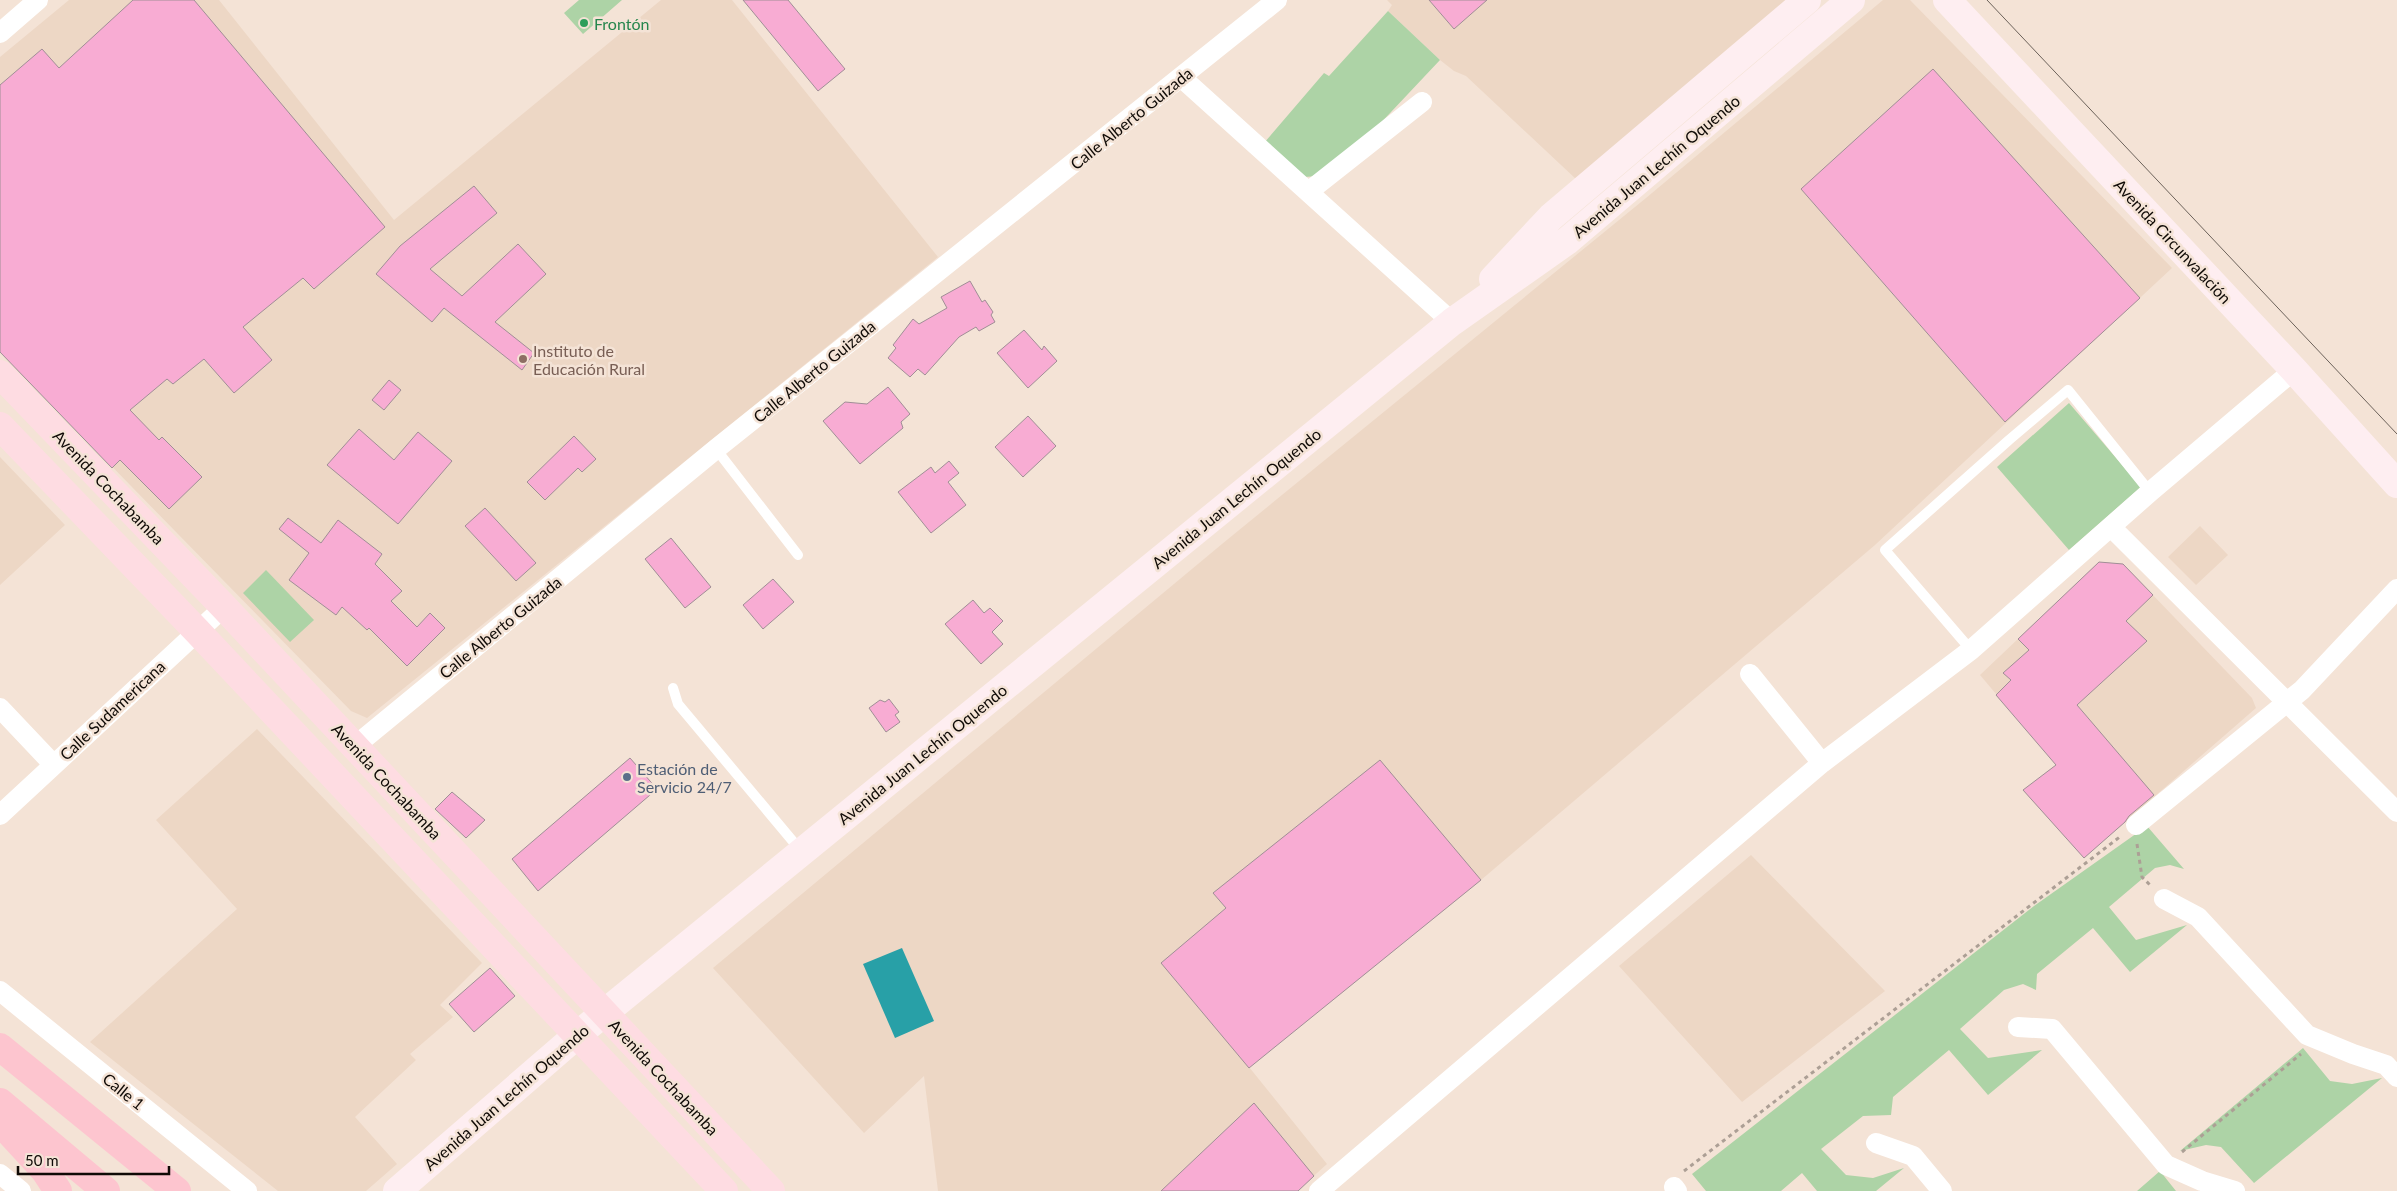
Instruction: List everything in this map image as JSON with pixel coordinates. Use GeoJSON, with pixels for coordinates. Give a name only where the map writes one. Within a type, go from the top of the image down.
{"type":"FeatureCollection","features":[{"type":"Feature","properties":{"kind":"highway"},"geometry":{"type":"LineString","coordinates":[[0,1047],[177,1191]]}},
{"type":"Feature","properties":{"kind":"highway"},"geometry":{"type":"LineString","coordinates":[[0,1102],[106,1191]]}},
{"type":"Feature","properties":{"kind":"highway"},"geometry":{"type":"LineString","coordinates":[[0,1122],[45,1171],[58,1191]]}},
{"type":"Feature","properties":{"kind":"main road","name":"Avenida Cochabamba"},"geometry":{"type":"LineString","coordinates":[[0,374],[224,607],[771,1191]]}},
{"type":"Feature","properties":{"kind":"main road"},"geometry":{"type":"LineString","coordinates":[[0,426],[197,631],[576,1036],[724,1191]]}},
{"type":"Feature","properties":{"kind":"street"},"geometry":{"type":"LineString","coordinates":[[0,33],[38,0]]}},
{"type":"Feature","properties":{"kind":"street","name":"Calle Alberto Guizada"},"geometry":{"type":"LineString","coordinates":[[355,746],[716,449],[1182,78],[1277,0]]}},
{"type":"Feature","properties":{"kind":"street","name":"Avenida Juan Lechín Oquendo"},"geometry":{"type":"LineString","coordinates":[[1452,322],[1551,217],[1808,0]]}},
{"type":"Feature","properties":{"kind":"street","name":"Avenida Juan Lechín Oquendo"},"geometry":{"type":"LineString","coordinates":[[398,1191],[604,1013],[1452,322],[1567,241],[1851,0]]}},
{"type":"Feature","properties":{"kind":"street","name":"Avenida Circunvalación"},"geometry":{"type":"LineString","coordinates":[[1948,0],[2294,370],[2397,484]]}},
{"type":"Feature","properties":{"kind":"street"},"geometry":{"type":"LineString","coordinates":[[1182,78],[1452,322]]}},
{"type":"Feature","properties":{"kind":"street"},"geometry":{"type":"LineString","coordinates":[[1308,192],[1422,102]]}},
{"type":"Feature","properties":{"kind":"street"},"geometry":{"type":"LineString","coordinates":[[1319,1191],[1822,763],[1971,650],[2150,492],[2294,370]]}},
{"type":"Feature","properties":{"kind":"street"},"geometry":{"type":"LineString","coordinates":[[2110,527],[2285,703],[2397,812]]}},
{"type":"Feature","properties":{"kind":"street"},"geometry":{"type":"LineString","coordinates":[[2136,825],[2302,690],[2397,590]]}},
{"type":"Feature","properties":{"kind":"street","name":"Calle Sudamericana"},"geometry":{"type":"LineString","coordinates":[[0,815],[224,607]]}},
{"type":"Feature","properties":{"kind":"street"},"geometry":{"type":"LineString","coordinates":[[1750,674],[1822,763]]}},
{"type":"Feature","properties":{"kind":"street"},"geometry":{"type":"LineString","coordinates":[[0,708],[53,764]]}},
{"type":"Feature","properties":{"kind":"street"},"geometry":{"type":"LineString","coordinates":[[2164,899],[2198,918],[2307,1035],[2386,1065],[2397,1077]]}},
{"type":"Feature","properties":{"kind":"street","name":"Calle 1"},"geometry":{"type":"LineString","coordinates":[[0,991],[247,1191]]}},
{"type":"Feature","properties":{"kind":"street"},"geometry":{"type":"LineString","coordinates":[[2018,1027],[2052,1029],[2166,1165],[2202,1181],[2235,1191]]}},
{"type":"Feature","properties":{"kind":"street"},"geometry":{"type":"LineString","coordinates":[[1876,1143],[1913,1156],[1942,1191]]}},
{"type":"Feature","properties":{"kind":"street"},"geometry":{"type":"LineString","coordinates":[[0,1174],[21,1191]]}},
{"type":"Feature","properties":{"kind":"lane"},"geometry":{"type":"LineString","coordinates":[[1971,650],[1885,550],[2009,440],[2068,390],[2150,492]]}},
{"type":"Feature","properties":{"kind":"lane"},"geometry":{"type":"LineString","coordinates":[[716,449],[798,555]]}},
{"type":"Feature","properties":{"kind":"lane"},"geometry":{"type":"LineString","coordinates":[[673,688],[678,704],[801,852]]}},
{"type":"Feature","properties":{"kind":"path"},"geometry":{"type":"LineString","coordinates":[[2136,825],[2142,877],[2164,899]]}},
{"type":"Feature","properties":{"kind":"path"},"geometry":{"type":"LineString","coordinates":[[1673,1190],[1686,1168],[2136,825]]}},
{"type":"Feature","properties":{"kind":"path"},"geometry":{"type":"LineString","coordinates":[[2166,1165],[2316,1040]]}},
{"type":"Feature","properties":{"kind":"shaded area","name":"Instituto de Educación Rural"},"geometry":{"type":"Polygon","coordinates":[[[69,0],[219,0],[394,220],[661,0],[732,0],[938,257],[367,718],[351,711],[0,352],[0,57],[69,0]]]}},
{"type":"Feature","properties":{"kind":"shaded area"},"geometry":{"type":"Polygon","coordinates":[[[1387,0],[1790,0],[1577,180],[1466,76],[1454,71],[1440,60],[1388,11],[1392,5],[1387,0]]]}},
{"type":"Feature","properties":{"kind":"shaded area"},"geometry":{"type":"Polygon","coordinates":[[[1883,0],[1910,0],[2172,268],[1875,545],[1481,880],[1249,1067],[1327,1164],[1297,1191],[938,1191],[924,1076],[864,1133],[713,968],[1222,544],[1646,198],[1883,0]]]}},
{"type":"Feature","properties":{"kind":"shaded area"},"geometry":{"type":"Polygon","coordinates":[[[0,457],[65,525],[0,585],[0,457]]]}},
{"type":"Feature","properties":{"kind":"shaded area"},"geometry":{"type":"Polygon","coordinates":[[[2200,526],[2228,555],[2196,585],[2168,557],[2200,526]]]}},
{"type":"Feature","properties":{"kind":"shaded area"},"geometry":{"type":"Polygon","coordinates":[[[2099,562],[2123,564],[2252,698],[2256,708],[2084,858],[2023,790],[2056,765],[1980,675],[2099,562]]]}},
{"type":"Feature","properties":{"kind":"shaded area"},"geometry":{"type":"Polygon","coordinates":[[[257,729],[482,963],[440,1005],[453,1017],[410,1054],[416,1060],[355,1117],[397,1164],[366,1191],[278,1191],[90,1042],[237,909],[156,820],[257,729]]]}},
{"type":"Feature","properties":{"kind":"shaded area"},"geometry":{"type":"Polygon","coordinates":[[[1751,855],[1885,991],[1742,1102],[1619,966],[1751,855]]]}},
{"type":"Feature","properties":{"kind":"green space","name":"Frontón"},"geometry":{"type":"Polygon","coordinates":[[[579,0],[622,0],[583,34],[564,13],[579,0]]]}},
{"type":"Feature","properties":{"kind":"green space"},"geometry":{"type":"Polygon","coordinates":[[[1388,11],[1440,60],[1375,129],[1319,176],[1304,177],[1264,143],[1324,73],[1329,76],[1388,11]]]}},
{"type":"Feature","properties":{"kind":"green space"},"geometry":{"type":"Polygon","coordinates":[[[2069,403],[2141,487],[2069,550],[1997,467],[2069,403]]]}},
{"type":"Feature","properties":{"kind":"green space"},"geometry":{"type":"Polygon","coordinates":[[[266,570],[314,620],[290,642],[243,593],[266,570]]]}},
{"type":"Feature","properties":{"kind":"green space"},"geometry":{"type":"Polygon","coordinates":[[[2147,826],[2184,869],[2170,865],[2155,868],[2109,907],[2136,940],[2187,925],[2130,972],[2093,928],[2037,974],[2036,990],[2023,984],[2004,990],[1960,1029],[1988,1058],[2042,1050],[1988,1095],[1949,1050],[1893,1097],[1891,1115],[1863,1116],[1821,1149],[1846,1175],[1873,1178],[1904,1168],[1876,1191],[1817,1191],[1802,1173],[1781,1191],[1706,1191],[1692,1174],[2034,906],[2147,826]]]}},
{"type":"Feature","properties":{"kind":"green space"},"geometry":{"type":"Polygon","coordinates":[[[2303,1048],[2330,1081],[2352,1084],[2382,1078],[2254,1183],[2221,1147],[2206,1145],[2180,1151],[2303,1048]]]}},
{"type":"Feature","properties":{"kind":"green space"},"geometry":{"type":"Polygon","coordinates":[[[2160,1171],[2176,1191],[2137,1191],[2160,1171]]]}},
{"type":"Feature","properties":{"kind":"water"},"geometry":{"type":"Polygon","coordinates":[[[902,948],[934,1021],[895,1038],[863,964],[902,948]]]}},
{"type":"Feature","properties":{"kind":"building"},"geometry":{"type":"Polygon","coordinates":[[[133,0],[194,0],[385,227],[314,289],[303,278],[243,327],[272,360],[234,393],[204,359],[173,384],[167,379],[130,410],[159,440],[162,437],[202,477],[169,509],[120,460],[112,468],[0,352],[0,85],[42,49],[59,68],[133,0]]]}},
{"type":"Feature","properties":{"kind":"building"},"geometry":{"type":"Polygon","coordinates":[[[743,0],[788,0],[845,69],[818,91],[743,0]]]}},
{"type":"Feature","properties":{"kind":"building"},"geometry":{"type":"Polygon","coordinates":[[[1429,0],[1487,0],[1454,29],[1429,0]]]}},
{"type":"Feature","properties":{"kind":"building"},"geometry":{"type":"Polygon","coordinates":[[[1933,69],[2140,298],[2005,422],[1801,189],[1933,69]]]}},
{"type":"Feature","properties":{"kind":"building"},"geometry":{"type":"Polygon","coordinates":[[[474,186],[497,213],[430,269],[462,296],[518,244],[546,274],[495,322],[534,353],[522,370],[444,308],[432,322],[376,274],[400,246],[474,186]]]}},
{"type":"Feature","properties":{"kind":"building"},"geometry":{"type":"Polygon","coordinates":[[[970,281],[982,302],[985,300],[993,312],[991,315],[995,322],[979,331],[976,327],[959,337],[925,375],[918,369],[910,377],[888,358],[896,348],[893,345],[913,319],[919,324],[947,308],[941,297],[970,281]]]}},
{"type":"Feature","properties":{"kind":"building"},"geometry":{"type":"Polygon","coordinates":[[[1024,330],[1042,350],[1044,346],[1057,361],[1028,388],[997,353],[1024,330]]]}},
{"type":"Feature","properties":{"kind":"building"},"geometry":{"type":"Polygon","coordinates":[[[389,380],[401,390],[384,410],[372,400],[389,380]]]}},
{"type":"Feature","properties":{"kind":"building"},"geometry":{"type":"Polygon","coordinates":[[[888,387],[910,414],[901,422],[903,428],[860,464],[823,421],[845,402],[867,404],[888,387]]]}},
{"type":"Feature","properties":{"kind":"building"},"geometry":{"type":"Polygon","coordinates":[[[1028,416],[1056,446],[1023,477],[995,447],[1028,416]]]}},
{"type":"Feature","properties":{"kind":"building"},"geometry":{"type":"Polygon","coordinates":[[[359,429],[394,460],[418,432],[452,461],[398,524],[327,465],[359,429]]]}},
{"type":"Feature","properties":{"kind":"building"},"geometry":{"type":"Polygon","coordinates":[[[574,436],[596,459],[582,472],[578,468],[545,500],[527,482],[574,436]]]}},
{"type":"Feature","properties":{"kind":"building"},"geometry":{"type":"Polygon","coordinates":[[[949,461],[959,473],[948,482],[966,505],[931,533],[898,492],[931,467],[935,473],[949,461]]]}},
{"type":"Feature","properties":{"kind":"building"},"geometry":{"type":"Polygon","coordinates":[[[485,508],[536,563],[516,581],[465,526],[485,508]]]}},
{"type":"Feature","properties":{"kind":"building"},"geometry":{"type":"Polygon","coordinates":[[[288,518],[321,543],[338,520],[382,554],[375,564],[402,591],[391,601],[417,627],[430,613],[445,628],[407,666],[369,628],[367,630],[342,607],[336,615],[289,580],[309,553],[279,529],[288,518]]]}},
{"type":"Feature","properties":{"kind":"building"},"geometry":{"type":"Polygon","coordinates":[[[671,538],[711,587],[685,608],[645,559],[671,538]]]}},
{"type":"Feature","properties":{"kind":"building"},"geometry":{"type":"Polygon","coordinates":[[[2099,562],[2123,564],[2153,595],[2126,621],[2147,641],[2077,705],[2154,795],[2084,858],[2023,790],[2056,765],[1996,695],[2011,680],[2003,673],[2029,650],[2018,639],[2099,562]]]}},
{"type":"Feature","properties":{"kind":"building"},"geometry":{"type":"Polygon","coordinates":[[[773,579],[794,602],[763,629],[743,605],[773,579]]]}},
{"type":"Feature","properties":{"kind":"building"},"geometry":{"type":"Polygon","coordinates":[[[973,600],[984,613],[990,608],[1003,621],[992,632],[1003,644],[981,664],[945,624],[973,600]]]}},
{"type":"Feature","properties":{"kind":"building"},"geometry":{"type":"Polygon","coordinates":[[[889,699],[899,712],[895,715],[900,722],[886,732],[869,708],[880,700],[885,702],[889,699]]]}},
{"type":"Feature","properties":{"kind":"building"},"geometry":{"type":"Polygon","coordinates":[[[630,758],[657,789],[538,891],[512,859],[630,758]]]}},
{"type":"Feature","properties":{"kind":"building"},"geometry":{"type":"Polygon","coordinates":[[[1380,760],[1481,880],[1249,1068],[1161,963],[1226,908],[1213,893],[1380,760]]]}},
{"type":"Feature","properties":{"kind":"building"},"geometry":{"type":"Polygon","coordinates":[[[452,792],[485,820],[466,838],[435,809],[452,792]]]}},
{"type":"Feature","properties":{"kind":"building"},"geometry":{"type":"Polygon","coordinates":[[[490,968],[515,996],[474,1032],[449,1004],[490,968]]]}},
{"type":"Feature","properties":{"kind":"building"},"geometry":{"type":"Polygon","coordinates":[[[1254,1103],[1314,1176],[1298,1191],[1161,1191],[1254,1103]]]}},
{"type":"Feature","properties":{"kind":"tram line"},"geometry":{"type":"LineString","coordinates":[[1987,0],[2397,434]]}},
{"type":"Feature","properties":{"kind":"place","name":"Frontón"},"geometry":{"type":"Point","coordinates":[584,23]}},
{"type":"Feature","properties":{"kind":"place","name":"Instituto de Educación Rural"},"geometry":{"type":"Point","coordinates":[523,359]}},
{"type":"Feature","properties":{"kind":"place","name":"Estación de Servicio 24/7"},"geometry":{"type":"Point","coordinates":[627,777]}}]}
